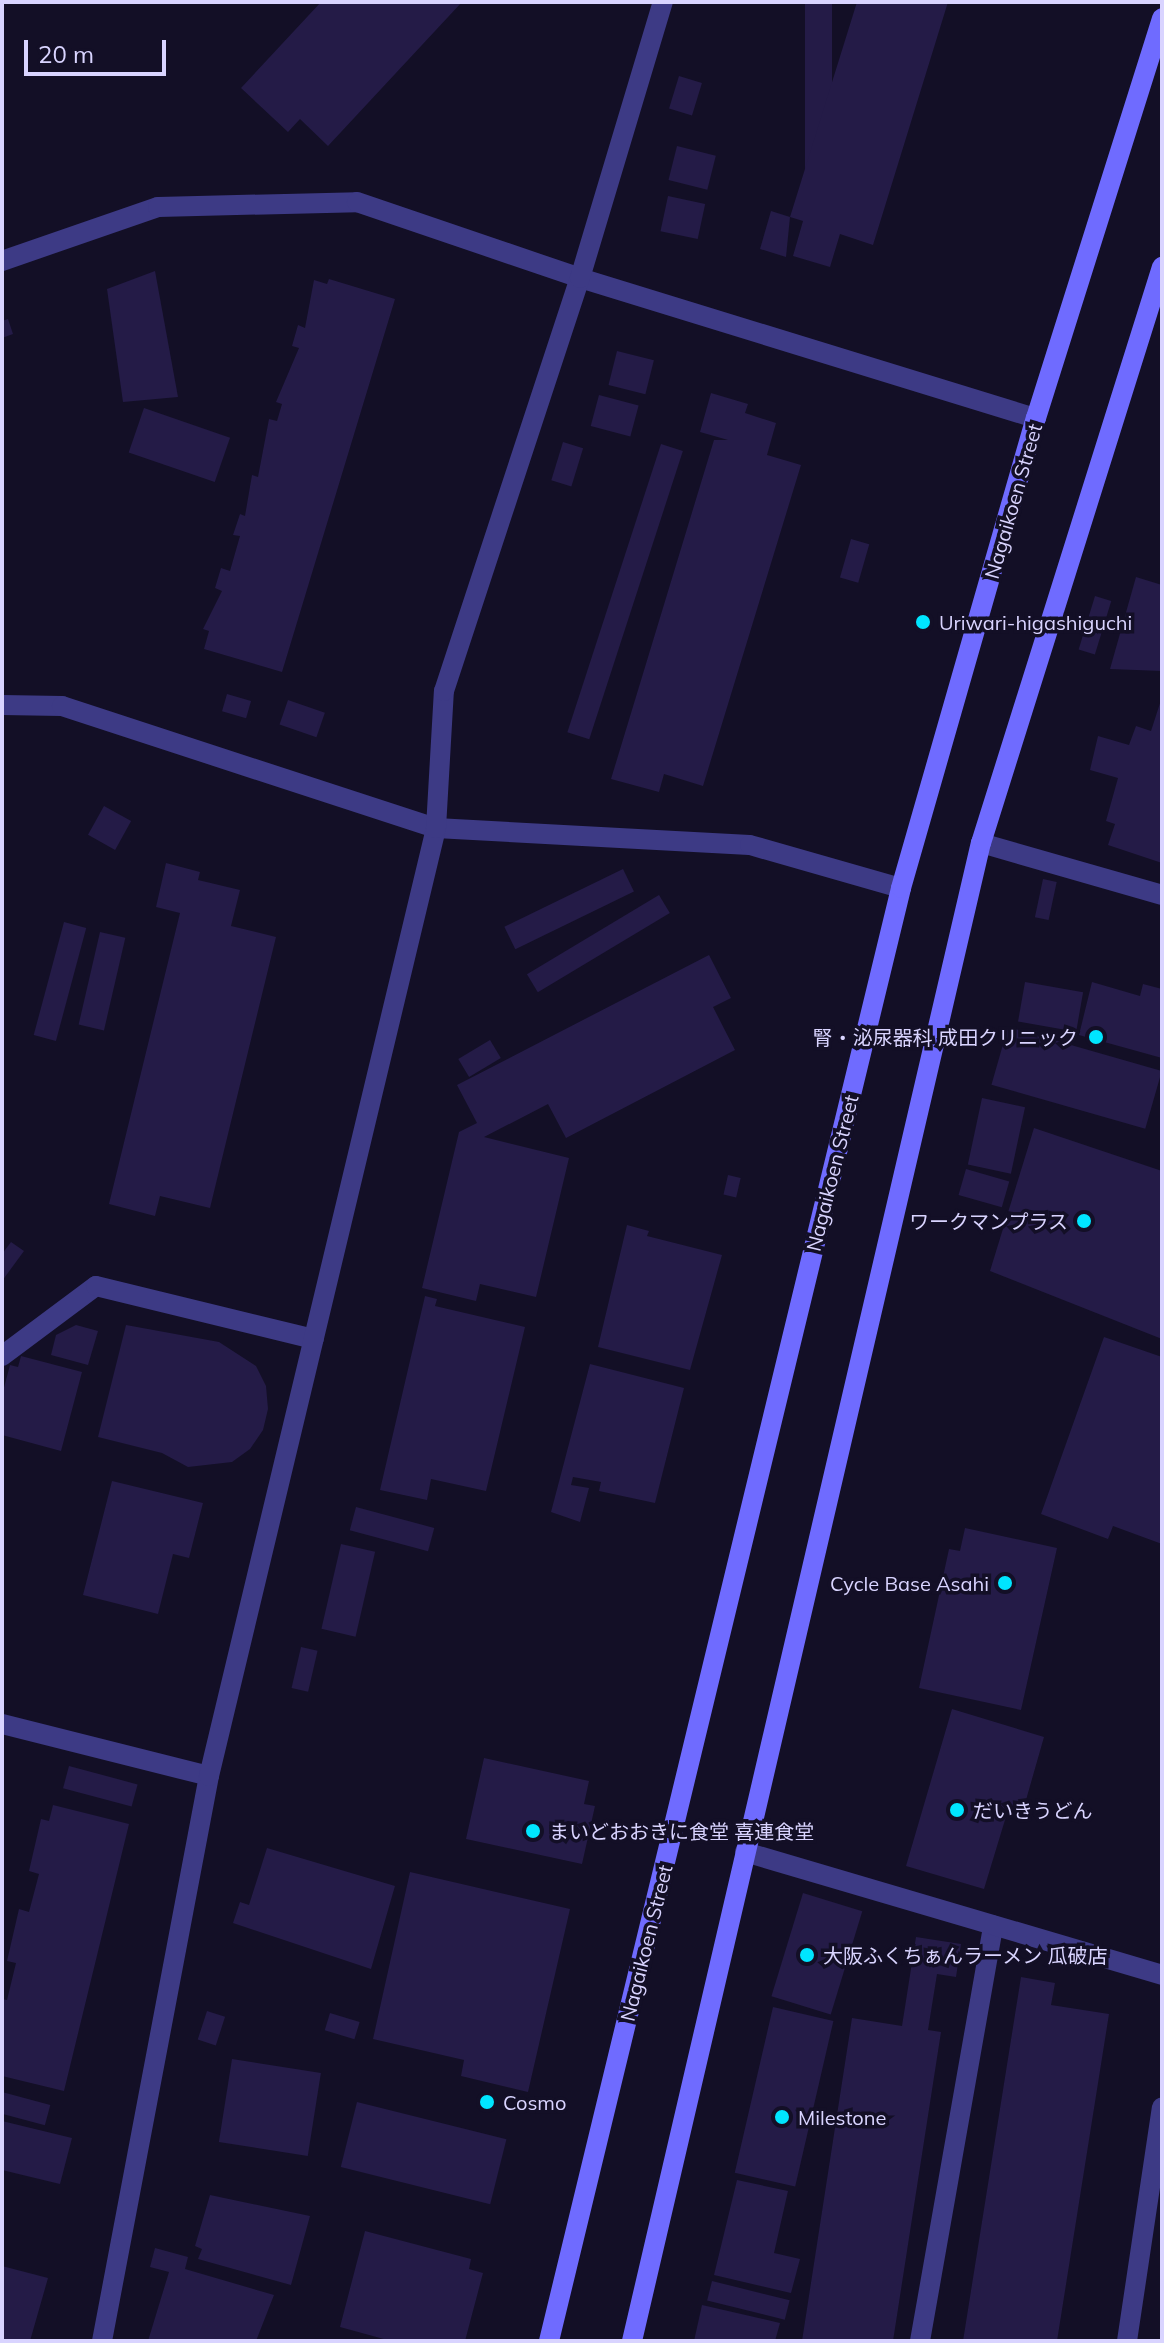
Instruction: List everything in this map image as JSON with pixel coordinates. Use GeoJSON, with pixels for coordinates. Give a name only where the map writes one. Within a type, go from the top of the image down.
{"type":"FeatureCollection","features":[{"type":"Feature","properties":{"kind":"main road","name":"Nagaikoen Street"},"geometry":{"type":"LineString","coordinates":[[549,2341],[901,888],[1036,418],[1162,18]]}},
{"type":"Feature","properties":{"kind":"main road"},"geometry":{"type":"LineString","coordinates":[[632,2341],[981,843],[1162,267]]}},
{"type":"Feature","properties":{"kind":"street"},"geometry":{"type":"LineString","coordinates":[[102,2341],[209,1776],[436,828],[444,691],[580,278],[663,2]]}},
{"type":"Feature","properties":{"kind":"street"},"geometry":{"type":"LineString","coordinates":[[2,261],[158,207],[357,202],[580,278],[1036,418]]}},
{"type":"Feature","properties":{"kind":"street"},"geometry":{"type":"LineString","coordinates":[[2,705],[62,706],[436,828],[750,845],[901,888]]}},
{"type":"Feature","properties":{"kind":"street"},"geometry":{"type":"LineString","coordinates":[[981,843],[1162,895]]}},
{"type":"Feature","properties":{"kind":"street"},"geometry":{"type":"LineString","coordinates":[[2,1356],[96,1286],[314,1339]]}},
{"type":"Feature","properties":{"kind":"street"},"geometry":{"type":"LineString","coordinates":[[2,1724],[209,1776]]}},
{"type":"Feature","properties":{"kind":"street"},"geometry":{"type":"LineString","coordinates":[[745,1852],[1162,1975]]}},
{"type":"Feature","properties":{"kind":"street"},"geometry":{"type":"LineString","coordinates":[[920,2341],[993,1925]]}},
{"type":"Feature","properties":{"kind":"street"},"geometry":{"type":"LineString","coordinates":[[1127,2341],[1162,2108]]}},
{"type":"Feature","properties":{"kind":"building"},"geometry":{"type":"Polygon","coordinates":[[[321,2],[462,2],[328,146],[300,119],[288,132],[241,88],[321,2]]]}},
{"type":"Feature","properties":{"kind":"building"},"geometry":{"type":"Polygon","coordinates":[[[805,2],[832,2],[832,185],[805,185],[805,2]]]}},
{"type":"Feature","properties":{"kind":"building"},"geometry":{"type":"Polygon","coordinates":[[[857,2],[948,2],[873,245],[840,234],[830,267],[793,256],[803,221],[790,217],[857,2]]]}},
{"type":"Feature","properties":{"kind":"building"},"geometry":{"type":"Polygon","coordinates":[[[679,76],[702,83],[692,116],[669,109],[679,76]]]}},
{"type":"Feature","properties":{"kind":"building"},"geometry":{"type":"Polygon","coordinates":[[[677,146],[716,156],[707,190],[669,180],[677,146]]]}},
{"type":"Feature","properties":{"kind":"building"},"geometry":{"type":"Polygon","coordinates":[[[668,196],[705,204],[698,239],[661,231],[668,196]]]}},
{"type":"Feature","properties":{"kind":"building"},"geometry":{"type":"Polygon","coordinates":[[[771,211],[790,217],[786,257],[760,249],[771,211]]]}},
{"type":"Feature","properties":{"kind":"building"},"geometry":{"type":"Polygon","coordinates":[[[155,271],[178,397],[123,402],[107,289],[155,271]]]}},
{"type":"Feature","properties":{"kind":"building"},"geometry":{"type":"Polygon","coordinates":[[[329,279],[395,299],[282,672],[204,649],[209,631],[203,629],[222,591],[215,588],[221,568],[230,571],[240,536],[233,535],[240,514],[245,516],[252,475],[258,477],[269,419],[277,421],[282,404],[276,402],[299,348],[292,346],[298,325],[305,328],[314,280],[327,284],[329,279]]]}},
{"type":"Feature","properties":{"kind":"building"},"geometry":{"type":"Polygon","coordinates":[[[8,319],[13,334],[2,338],[2,321],[8,319]]]}},
{"type":"Feature","properties":{"kind":"building"},"geometry":{"type":"Polygon","coordinates":[[[617,351],[654,360],[645,394],[609,385],[617,351]]]}},
{"type":"Feature","properties":{"kind":"building"},"geometry":{"type":"Polygon","coordinates":[[[711,393],[748,404],[745,413],[776,423],[767,455],[801,465],[703,786],[664,774],[659,792],[611,779],[714,440],[728,440],[700,432],[711,393]]]}},
{"type":"Feature","properties":{"kind":"building"},"geometry":{"type":"Polygon","coordinates":[[[599,395],[639,406],[630,437],[591,426],[599,395]]]}},
{"type":"Feature","properties":{"kind":"building"},"geometry":{"type":"Polygon","coordinates":[[[144,408],[230,438],[215,482],[129,452],[144,408]]]}},
{"type":"Feature","properties":{"kind":"building"},"geometry":{"type":"Polygon","coordinates":[[[563,442],[583,448],[571,486],[551,480],[563,442]]]}},
{"type":"Feature","properties":{"kind":"building"},"geometry":{"type":"Polygon","coordinates":[[[661,444],[683,451],[589,739],[567,732],[661,444]]]}},
{"type":"Feature","properties":{"kind":"building"},"geometry":{"type":"Polygon","coordinates":[[[851,539],[869,544],[858,583],[840,577],[851,539]]]}},
{"type":"Feature","properties":{"kind":"building"},"geometry":{"type":"Polygon","coordinates":[[[1136,577],[1162,585],[1162,671],[1110,669],[1136,577]]]}},
{"type":"Feature","properties":{"kind":"building"},"geometry":{"type":"Polygon","coordinates":[[[1095,596],[1111,601],[1095,655],[1079,650],[1095,596]]]}},
{"type":"Feature","properties":{"kind":"building"},"geometry":{"type":"Polygon","coordinates":[[[227,694],[251,701],[246,718],[222,711],[227,694]]]}},
{"type":"Feature","properties":{"kind":"building"},"geometry":{"type":"Polygon","coordinates":[[[1162,697],[1162,863],[1108,845],[1115,824],[1106,821],[1118,778],[1090,770],[1098,736],[1129,745],[1136,726],[1151,731],[1162,697]]]}},
{"type":"Feature","properties":{"kind":"building"},"geometry":{"type":"Polygon","coordinates":[[[288,700],[325,713],[316,737],[280,725],[288,700]]]}},
{"type":"Feature","properties":{"kind":"building"},"geometry":{"type":"Polygon","coordinates":[[[104,806],[131,821],[115,850],[88,835],[104,806]]]}},
{"type":"Feature","properties":{"kind":"building"},"geometry":{"type":"Polygon","coordinates":[[[166,863],[200,872],[198,880],[240,890],[231,926],[276,937],[210,1208],[160,1196],[155,1216],[109,1204],[180,913],[156,907],[166,863]]]}},
{"type":"Feature","properties":{"kind":"building"},"geometry":{"type":"Polygon","coordinates":[[[623,869],[634,891],[515,949],[504,927],[623,869]]]}},
{"type":"Feature","properties":{"kind":"building"},"geometry":{"type":"Polygon","coordinates":[[[1043,879],[1057,882],[1049,920],[1035,917],[1043,879]]]}},
{"type":"Feature","properties":{"kind":"building"},"geometry":{"type":"Polygon","coordinates":[[[659,895],[670,913],[538,992],[527,974],[659,895]]]}},
{"type":"Feature","properties":{"kind":"building"},"geometry":{"type":"Polygon","coordinates":[[[64,922],[86,928],[56,1041],[34,1035],[64,922]]]}},
{"type":"Feature","properties":{"kind":"building"},"geometry":{"type":"Polygon","coordinates":[[[100,932],[125,938],[104,1030],[79,1025],[100,932]]]}},
{"type":"Feature","properties":{"kind":"building"},"geometry":{"type":"Polygon","coordinates":[[[709,955],[731,998],[713,1007],[735,1050],[566,1138],[548,1104],[484,1137],[569,1158],[536,1297],[480,1284],[476,1301],[422,1288],[459,1132],[477,1123],[457,1085],[709,955]]]}},
{"type":"Feature","properties":{"kind":"building"},"geometry":{"type":"Polygon","coordinates":[[[1025,982],[1083,992],[1076,1032],[1018,1021],[1025,982]]]}},
{"type":"Feature","properties":{"kind":"building"},"geometry":{"type":"Polygon","coordinates":[[[1092,982],[1140,996],[1143,984],[1162,989],[1162,1058],[1079,1035],[1092,982]]]}},
{"type":"Feature","properties":{"kind":"building"},"geometry":{"type":"Polygon","coordinates":[[[1008,1027],[1162,1071],[1145,1129],[991,1085],[1008,1027]]]}},
{"type":"Feature","properties":{"kind":"building"},"geometry":{"type":"Polygon","coordinates":[[[490,1040],[501,1058],[469,1077],[458,1059],[490,1040]]]}},
{"type":"Feature","properties":{"kind":"building"},"geometry":{"type":"Polygon","coordinates":[[[982,1098],[1025,1107],[1011,1174],[968,1165],[982,1098]]]}},
{"type":"Feature","properties":{"kind":"building","name":"ワークマンプラス"},"geometry":{"type":"Polygon","coordinates":[[[1034,1128],[1162,1171],[1162,1339],[990,1271],[1034,1128]]]}},
{"type":"Feature","properties":{"kind":"building"},"geometry":{"type":"Polygon","coordinates":[[[966,1169],[1009,1181],[1002,1207],[959,1195],[966,1169]]]}},
{"type":"Feature","properties":{"kind":"building"},"geometry":{"type":"Polygon","coordinates":[[[728,1175],[741,1178],[736,1197],[724,1194],[728,1175]]]}},
{"type":"Feature","properties":{"kind":"building"},"geometry":{"type":"Polygon","coordinates":[[[627,1225],[649,1231],[647,1236],[722,1255],[690,1370],[598,1347],[627,1225]]]}},
{"type":"Feature","properties":{"kind":"building"},"geometry":{"type":"Polygon","coordinates":[[[11,1242],[24,1251],[2,1281],[2,1254],[11,1242]]]}},
{"type":"Feature","properties":{"kind":"building"},"geometry":{"type":"Polygon","coordinates":[[[425,1296],[437,1299],[435,1306],[525,1327],[486,1491],[431,1479],[427,1500],[380,1490],[425,1296]]]}},
{"type":"Feature","properties":{"kind":"building"},"geometry":{"type":"Polygon","coordinates":[[[76,1325],[98,1331],[88,1365],[51,1355],[56,1335],[76,1325]]]}},
{"type":"Feature","properties":{"kind":"building"},"geometry":{"type":"Polygon","coordinates":[[[126,1325],[219,1342],[256,1366],[266,1386],[268,1409],[263,1430],[250,1449],[232,1462],[188,1467],[162,1453],[98,1437],[126,1325]]]}},
{"type":"Feature","properties":{"kind":"building"},"geometry":{"type":"Polygon","coordinates":[[[1104,1337],[1162,1357],[1162,1544],[1113,1526],[1108,1539],[1041,1514],[1104,1337]]]}},
{"type":"Feature","properties":{"kind":"building"},"geometry":{"type":"Polygon","coordinates":[[[21,1356],[82,1372],[61,1451],[2,1435],[2,1395],[10,1365],[18,1367],[21,1356]]]}},
{"type":"Feature","properties":{"kind":"building"},"geometry":{"type":"Polygon","coordinates":[[[590,1364],[684,1388],[655,1503],[599,1491],[601,1482],[573,1477],[571,1485],[589,1488],[580,1522],[551,1512],[590,1364]]]}},
{"type":"Feature","properties":{"kind":"building"},"geometry":{"type":"Polygon","coordinates":[[[112,1481],[203,1503],[189,1558],[173,1554],[158,1614],[83,1595],[112,1481]]]}},
{"type":"Feature","properties":{"kind":"building"},"geometry":{"type":"Polygon","coordinates":[[[356,1507],[434,1528],[428,1551],[350,1530],[356,1507]]]}},
{"type":"Feature","properties":{"kind":"building"},"geometry":{"type":"Polygon","coordinates":[[[965,1528],[1057,1548],[1021,1710],[919,1688],[949,1549],[960,1551],[965,1528]]]}},
{"type":"Feature","properties":{"kind":"building"},"geometry":{"type":"Polygon","coordinates":[[[341,1544],[375,1552],[356,1637],[321,1629],[341,1544]]]}},
{"type":"Feature","properties":{"kind":"building"},"geometry":{"type":"Polygon","coordinates":[[[301,1647],[318,1651],[308,1692],[292,1688],[301,1647]]]}},
{"type":"Feature","properties":{"kind":"building"},"geometry":{"type":"Polygon","coordinates":[[[952,1709],[1044,1737],[1022,1814],[1008,1810],[984,1889],[906,1866],[952,1709]]]}},
{"type":"Feature","properties":{"kind":"building"},"geometry":{"type":"Polygon","coordinates":[[[484,1758],[589,1781],[584,1804],[595,1806],[582,1864],[466,1839],[484,1758]]]}},
{"type":"Feature","properties":{"kind":"building"},"geometry":{"type":"Polygon","coordinates":[[[69,1766],[138,1784],[132,1807],[63,1788],[69,1766]]]}},
{"type":"Feature","properties":{"kind":"building"},"geometry":{"type":"Polygon","coordinates":[[[53,1805],[129,1824],[64,2091],[2,2076],[2,1999],[7,2000],[16,1963],[7,1961],[19,1909],[29,1912],[39,1874],[29,1871],[41,1819],[49,1821],[53,1805]]]}},
{"type":"Feature","properties":{"kind":"building"},"geometry":{"type":"Polygon","coordinates":[[[267,1848],[395,1886],[371,1969],[233,1923],[240,1902],[249,1905],[267,1848]]]}},
{"type":"Feature","properties":{"kind":"building"},"geometry":{"type":"Polygon","coordinates":[[[410,1872],[570,1909],[528,2092],[461,2076],[464,2060],[373,2039],[410,1872]]]}},
{"type":"Feature","properties":{"kind":"building"},"geometry":{"type":"Polygon","coordinates":[[[803,1893],[862,1911],[831,2014],[771,1996],[803,1893]]]}},
{"type":"Feature","properties":{"kind":"building"},"geometry":{"type":"Polygon","coordinates":[[[916,1937],[961,1944],[956,1977],[937,1974],[928,2030],[941,2032],[893,2341],[802,2341],[852,2018],[902,2026],[916,1937]]]}},
{"type":"Feature","properties":{"kind":"building"},"geometry":{"type":"Polygon","coordinates":[[[1021,1977],[1055,1983],[1051,2005],[1109,2014],[1057,2341],[963,2341],[1021,1977]]]}},
{"type":"Feature","properties":{"kind":"building"},"geometry":{"type":"Polygon","coordinates":[[[773,2007],[833,2021],[795,2187],[735,2173],[773,2007]]]}},
{"type":"Feature","properties":{"kind":"building"},"geometry":{"type":"Polygon","coordinates":[[[207,2011],[225,2017],[216,2045],[198,2040],[207,2011]]]}},
{"type":"Feature","properties":{"kind":"building"},"geometry":{"type":"Polygon","coordinates":[[[330,2013],[360,2022],[354,2039],[325,2030],[330,2013]]]}},
{"type":"Feature","properties":{"kind":"building"},"geometry":{"type":"Polygon","coordinates":[[[232,2059],[321,2073],[308,2156],[219,2142],[232,2059]]]}},
{"type":"Feature","properties":{"kind":"building"},"geometry":{"type":"Polygon","coordinates":[[[2,2092],[50,2105],[45,2125],[2,2114],[2,2092]]]}},
{"type":"Feature","properties":{"kind":"building"},"geometry":{"type":"Polygon","coordinates":[[[357,2102],[506,2139],[490,2204],[341,2167],[357,2102]]]}},
{"type":"Feature","properties":{"kind":"building"},"geometry":{"type":"Polygon","coordinates":[[[2,2121],[72,2138],[60,2184],[2,2170],[2,2121]]]}},
{"type":"Feature","properties":{"kind":"building"},"geometry":{"type":"Polygon","coordinates":[[[737,2180],[788,2191],[774,2253],[800,2259],[791,2293],[714,2275],[737,2180]]]}},
{"type":"Feature","properties":{"kind":"building"},"geometry":{"type":"Polygon","coordinates":[[[210,2195],[310,2216],[291,2285],[198,2259],[202,2249],[195,2246],[210,2195]]]}},
{"type":"Feature","properties":{"kind":"building"},"geometry":{"type":"Polygon","coordinates":[[[365,2231],[471,2259],[469,2269],[483,2273],[465,2341],[391,2341],[340,2327],[365,2231]]]}},
{"type":"Feature","properties":{"kind":"building"},"geometry":{"type":"Polygon","coordinates":[[[155,2248],[188,2257],[185,2269],[274,2295],[256,2341],[148,2341],[169,2272],[150,2267],[155,2248]]]}},
{"type":"Feature","properties":{"kind":"building"},"geometry":{"type":"Polygon","coordinates":[[[2,2266],[48,2278],[30,2341],[2,2341],[2,2266]]]}},
{"type":"Feature","properties":{"kind":"building"},"geometry":{"type":"Polygon","coordinates":[[[712,2281],[790,2300],[785,2320],[707,2300],[712,2281]]]}},
{"type":"Feature","properties":{"kind":"building"},"geometry":{"type":"Polygon","coordinates":[[[702,2305],[780,2323],[775,2341],[694,2341],[702,2305]]]}},
{"type":"Feature","properties":{"kind":"place","name":"Uriwari-higashiguchi"},"geometry":{"type":"Point","coordinates":[923,622]}},
{"type":"Feature","properties":{"kind":"place","name":"腎・泌尿器科 成田クリニック"},"geometry":{"type":"Point","coordinates":[1096,1037]}},
{"type":"Feature","properties":{"kind":"place","name":"ワークマンプラス"},"geometry":{"type":"Point","coordinates":[1084,1221]}},
{"type":"Feature","properties":{"kind":"place","name":"Cycle Base Asahi"},"geometry":{"type":"Point","coordinates":[1005,1583]}},
{"type":"Feature","properties":{"kind":"place","name":"だいきうどん"},"geometry":{"type":"Point","coordinates":[957,1810]}},
{"type":"Feature","properties":{"kind":"place","name":"まいどおおきに食堂 喜連食堂"},"geometry":{"type":"Point","coordinates":[533,1831]}},
{"type":"Feature","properties":{"kind":"place","name":"大阪ふくちぁんラーメン 瓜破店"},"geometry":{"type":"Point","coordinates":[807,1955]}},
{"type":"Feature","properties":{"kind":"place","name":"Cosmo"},"geometry":{"type":"Point","coordinates":[487,2102]}},
{"type":"Feature","properties":{"kind":"place","name":"Milestone"},"geometry":{"type":"Point","coordinates":[782,2117]}}]}
